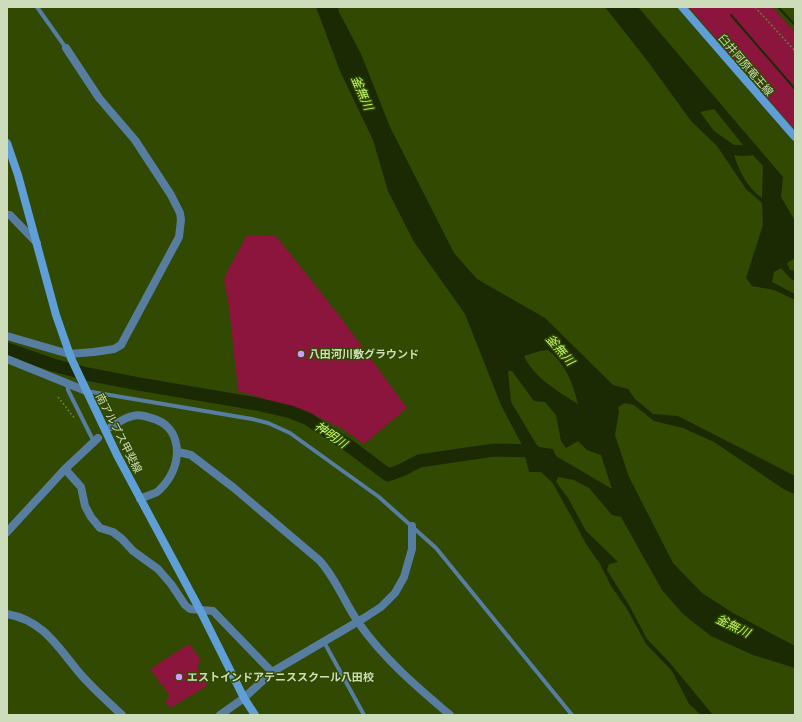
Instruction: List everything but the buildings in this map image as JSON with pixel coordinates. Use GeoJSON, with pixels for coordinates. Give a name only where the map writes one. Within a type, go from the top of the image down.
{"type":"FeatureCollection","features":[{"type":"Feature","properties":{"kind":"main road","name":"臼井阿原竜王線"},"geometry":{"type":"LineString","coordinates":[[682,7],[795,137]]}},
{"type":"Feature","properties":{"kind":"main road","name":"南アルプス甲斐線"},"geometry":{"type":"LineString","coordinates":[[7,143],[18,175],[56,315],[70,356],[140,499],[200,610],[244,698],[255,715]]}},
{"type":"Feature","properties":{"kind":"street"},"geometry":{"type":"LineString","coordinates":[[7,336],[70,356],[114,349],[121,346],[179,237],[181,220],[180,213],[171,195],[135,140],[99,98],[66,48]]}},
{"type":"Feature","properties":{"kind":"street"},"geometry":{"type":"LineString","coordinates":[[7,215],[10,215],[36,243]]}},
{"type":"Feature","properties":{"kind":"street"},"geometry":{"type":"LineString","coordinates":[[7,359],[86,391]]}},
{"type":"Feature","properties":{"kind":"street"},"geometry":{"type":"LineString","coordinates":[[111,427],[133,416],[145,416],[157,419],[165,424],[177,444],[178,452],[175,468],[168,480],[158,491],[140,499]]}},
{"type":"Feature","properties":{"kind":"street"},"geometry":{"type":"LineString","coordinates":[[7,532],[66,469],[96,440]]}},
{"type":"Feature","properties":{"kind":"street"},"geometry":{"type":"LineString","coordinates":[[178,452],[191,455],[234,488],[319,560],[327,568],[357,622],[381,652],[450,715]]}},
{"type":"Feature","properties":{"kind":"street"},"geometry":{"type":"LineString","coordinates":[[66,469],[81,487],[86,506],[91,517],[100,528],[117,536],[133,551],[158,569],[172,584],[185,605],[190,609],[213,611],[272,672]]}},
{"type":"Feature","properties":{"kind":"street"},"geometry":{"type":"LineString","coordinates":[[220,715],[244,698],[272,672],[381,607],[395,593],[402,582],[412,549],[412,526]]}},
{"type":"Feature","properties":{"kind":"street"},"geometry":{"type":"LineString","coordinates":[[7,614],[17,616],[33,623],[47,633],[83,677],[122,715]]}},
{"type":"Feature","properties":{"kind":"lane"},"geometry":{"type":"LineString","coordinates":[[37,7],[66,48]]}},
{"type":"Feature","properties":{"kind":"lane"},"geometry":{"type":"LineString","coordinates":[[67,384],[68,390],[96,440]]}},
{"type":"Feature","properties":{"kind":"lane"},"geometry":{"type":"LineString","coordinates":[[86,391],[252,419],[279,427],[290,433],[379,497],[436,548],[572,715]]}},
{"type":"Feature","properties":{"kind":"lane"},"geometry":{"type":"LineString","coordinates":[[323,642],[364,715]]}},
{"type":"Feature","properties":{"kind":"path"},"geometry":{"type":"LineString","coordinates":[[755,7],[795,51]]}},
{"type":"Feature","properties":{"kind":"shaded area"},"geometry":{"type":"Polygon","coordinates":[[[689,7],[772,7],[795,32],[795,130],[689,7]]]}},
{"type":"Feature","properties":{"kind":"shaded area","name":"八田河川敷グラウンド"},"geometry":{"type":"Polygon","coordinates":[[[247,235],[276,236],[341,318],[407,408],[364,444],[343,429],[306,411],[238,391],[229,307],[224,280],[247,235]]]}},
{"type":"Feature","properties":{"kind":"shaded area","name":"エストインドアテニススクール八田校"},"geometry":{"type":"Polygon","coordinates":[[[189,644],[199,657],[197,667],[207,686],[170,708],[165,701],[170,696],[150,669],[189,644]]]}},
{"type":"Feature","properties":{"kind":"water","name":"釜無川"},"geometry":{"type":"Polygon","coordinates":[[[316,7],[338,7],[339,12],[361,54],[390,127],[454,253],[477,279],[545,318],[613,385],[628,389],[635,399],[653,414],[678,416],[795,476],[795,494],[785,490],[714,442],[683,428],[654,421],[634,405],[625,403],[618,407],[619,411],[615,435],[629,477],[673,563],[702,593],[733,613],[795,646],[795,668],[753,655],[711,636],[683,614],[662,590],[621,517],[612,515],[589,488],[574,480],[558,477],[556,482],[568,498],[586,531],[618,562],[609,564],[607,570],[629,605],[647,639],[670,663],[713,715],[701,715],[689,704],[672,671],[646,644],[627,609],[611,586],[600,564],[586,544],[552,482],[541,472],[529,472],[523,447],[501,405],[465,314],[414,242],[388,191],[373,140],[340,71],[316,7]],[[548,350],[524,356],[528,364],[540,378],[578,404],[568,374],[554,355],[548,350]],[[508,371],[511,402],[538,447],[553,449],[556,456],[612,489],[601,455],[587,450],[578,441],[566,448],[561,441],[556,415],[545,402],[534,401],[512,371],[508,371]]]}},
{"type":"Feature","properties":{"kind":"water"},"geometry":{"type":"Polygon","coordinates":[[[605,7],[638,7],[783,177],[781,197],[795,221],[795,258],[787,263],[790,270],[795,271],[795,280],[792,280],[781,268],[774,272],[772,282],[795,294],[795,300],[774,290],[752,286],[746,278],[763,225],[762,203],[746,189],[717,146],[691,121],[649,63],[605,7]],[[714,109],[700,112],[714,131],[734,145],[743,145],[714,109]],[[734,155],[745,179],[752,189],[762,198],[763,166],[753,155],[734,155]]]}},
{"type":"Feature","properties":{"kind":"waterway"},"geometry":{"type":"LineString","coordinates":[[778,7],[795,25]]}},
{"type":"Feature","properties":{"kind":"waterway"},"geometry":{"type":"LineString","coordinates":[[731,15],[795,89]]}},
{"type":"Feature","properties":{"kind":"waterway","name":"神明川"},"geometry":{"type":"LineString","coordinates":[[7,349],[53,365],[87,374],[257,404],[291,412],[308,419],[352,448],[388,475],[402,470],[419,461],[494,450],[533,451],[541,455]]}},
{"type":"Feature","properties":{"kind":"place","name":"八田河川敷グラウンド"},"geometry":{"type":"Point","coordinates":[301,354]}},
{"type":"Feature","properties":{"kind":"place","name":"エストインドアテニススクール八田校"},"geometry":{"type":"Point","coordinates":[179,677]}}]}
